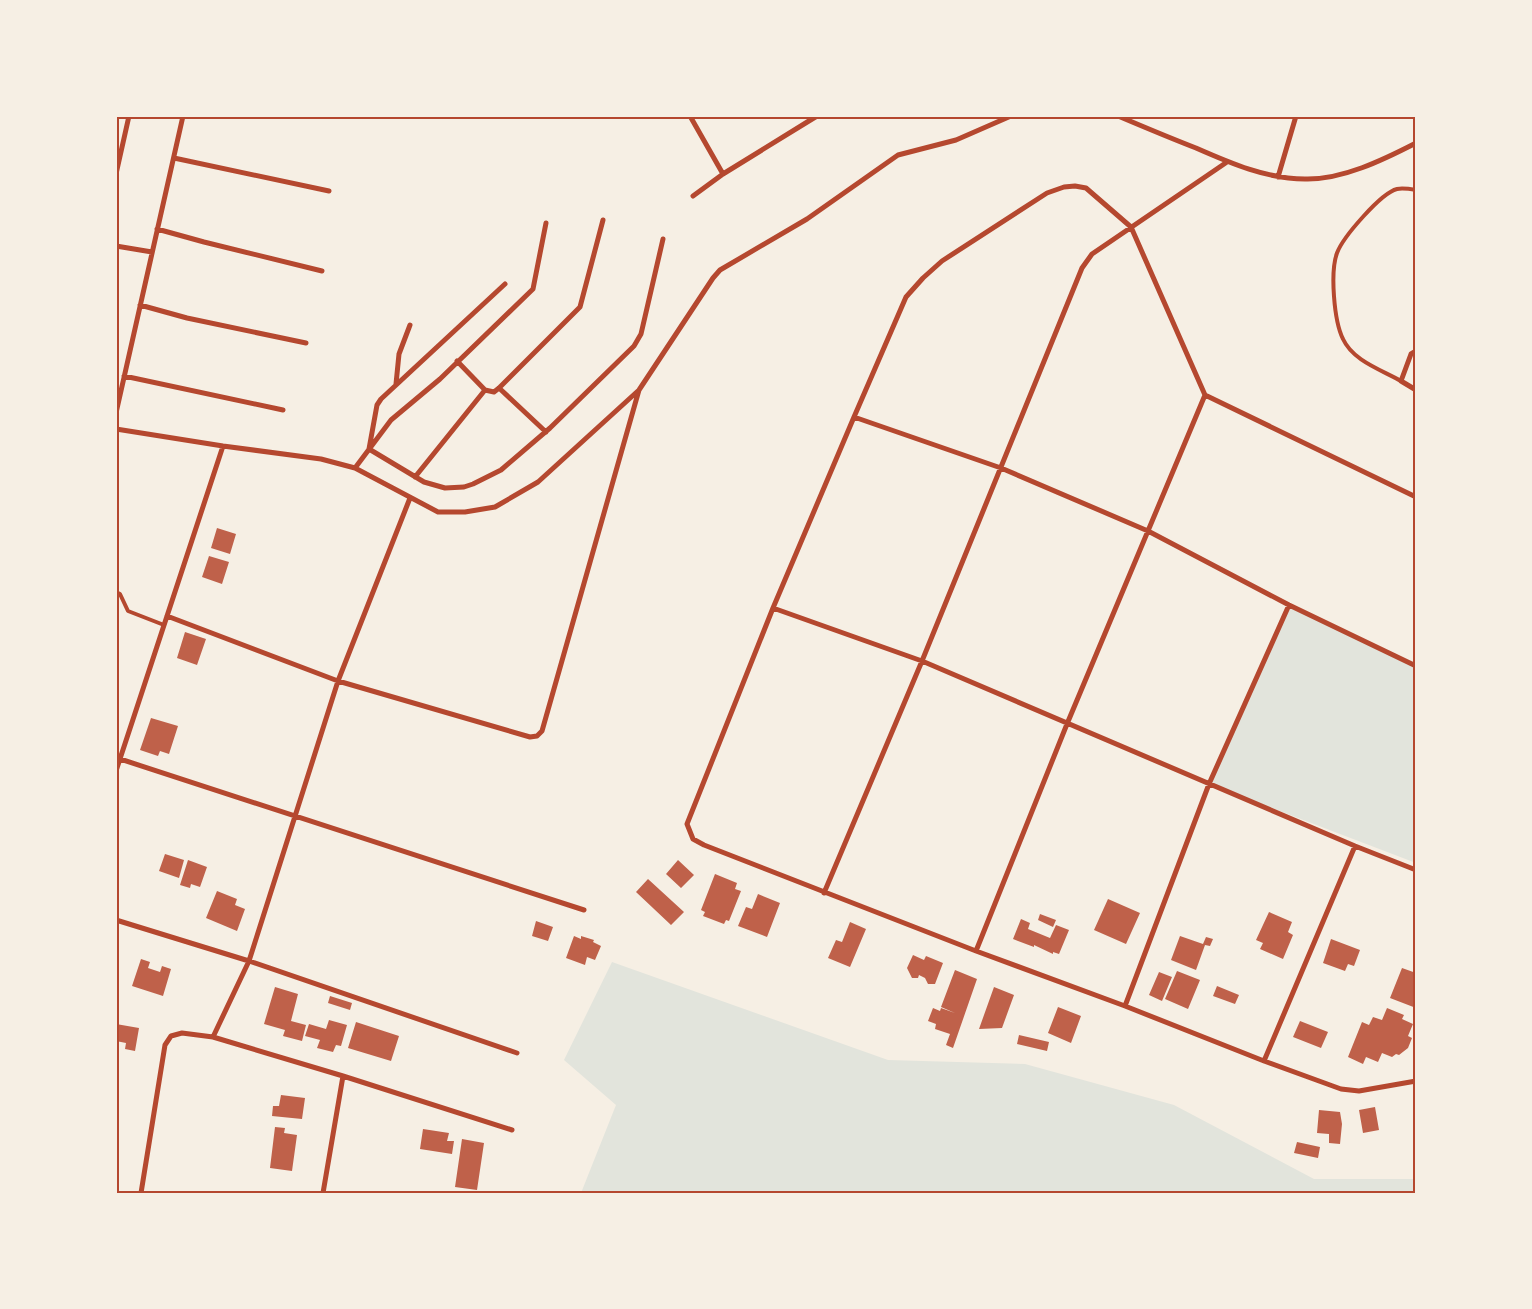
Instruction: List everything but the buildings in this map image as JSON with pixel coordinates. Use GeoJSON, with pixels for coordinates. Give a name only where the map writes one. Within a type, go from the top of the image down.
{"type":"FeatureCollection","features":[{"type":"Feature","properties":{"kind":"street"},"geometry":{"type":"LineString","coordinates":[[116,174],[129,116]]}},
{"type":"Feature","properties":{"kind":"street"},"geometry":{"type":"LineString","coordinates":[[116,413],[183,116]]}},
{"type":"Feature","properties":{"kind":"street"},"geometry":{"type":"LineString","coordinates":[[690,116],[724,174]]}},
{"type":"Feature","properties":{"kind":"street"},"geometry":{"type":"LineString","coordinates":[[693,196],[724,174],[817,116]]}},
{"type":"Feature","properties":{"kind":"street"},"geometry":{"type":"LineString","coordinates":[[116,429],[321,459],[354,468],[438,512],[466,512],[495,507],[538,482],[639,390],[720,270],[807,219],[898,155],[956,140],[1012,116]]}},
{"type":"Feature","properties":{"kind":"street"},"geometry":{"type":"LineString","coordinates":[[1118,116],[1228,162],[1278,178],[1306,180],[1328,177],[1374,164],[1416,143]]}},
{"type":"Feature","properties":{"kind":"street"},"geometry":{"type":"LineString","coordinates":[[1278,178],[1296,116]]}},
{"type":"Feature","properties":{"kind":"street"},"geometry":{"type":"LineString","coordinates":[[174,158],[329,191]]}},
{"type":"Feature","properties":{"kind":"street"},"geometry":{"type":"LineString","coordinates":[[824,893],[1002,468],[1082,268],[1092,254],[1228,162]]}},
{"type":"Feature","properties":{"kind":"street"},"geometry":{"type":"LineString","coordinates":[[1416,497],[1205,396],[1131,227],[1086,188],[1064,186],[1047,193],[942,261],[906,298],[773,608],[687,824],[693,839],[704,845],[824,893],[1341,1089],[1359,1091],[1416,1081]]}},
{"type":"Feature","properties":{"kind":"street"},"geometry":{"type":"LineString","coordinates":[[457,361],[485,390],[494,392],[499,388],[580,306],[603,220]]}},
{"type":"Feature","properties":{"kind":"street"},"geometry":{"type":"LineString","coordinates":[[354,468],[391,420],[440,379],[533,289],[546,223]]}},
{"type":"Feature","properties":{"kind":"street"},"geometry":{"type":"LineString","coordinates":[[157,229],[322,271]]}},
{"type":"Feature","properties":{"kind":"street"},"geometry":{"type":"LineString","coordinates":[[369,449],[415,477],[434,486],[445,488],[473,484],[501,470],[546,432],[638,342],[644,325],[663,239]]}},
{"type":"Feature","properties":{"kind":"street"},"geometry":{"type":"LineString","coordinates":[[116,246],[152,252]]}},
{"type":"Feature","properties":{"kind":"street"},"geometry":{"type":"LineString","coordinates":[[369,449],[377,404],[505,284]]}},
{"type":"Feature","properties":{"kind":"street"},"geometry":{"type":"LineString","coordinates":[[140,305],[186,318],[306,343]]}},
{"type":"Feature","properties":{"kind":"street"},"geometry":{"type":"LineString","coordinates":[[396,385],[399,354],[410,325]]}},
{"type":"Feature","properties":{"kind":"street"},"geometry":{"type":"LineString","coordinates":[[1416,351],[1411,354],[1402,381],[1416,390]]}},
{"type":"Feature","properties":{"kind":"street"},"geometry":{"type":"LineString","coordinates":[[124,376],[283,410]]}},
{"type":"Feature","properties":{"kind":"street"},"geometry":{"type":"LineString","coordinates":[[499,388],[546,432]]}},
{"type":"Feature","properties":{"kind":"street"},"geometry":{"type":"LineString","coordinates":[[415,477],[485,390]]}},
{"type":"Feature","properties":{"kind":"street"},"geometry":{"type":"LineString","coordinates":[[167,616],[338,681],[530,737],[537,736],[542,731],[639,390]]}},
{"type":"Feature","properties":{"kind":"street"},"geometry":{"type":"LineString","coordinates":[[976,951],[1067,724],[1205,396]]}},
{"type":"Feature","properties":{"kind":"street"},"geometry":{"type":"LineString","coordinates":[[854,417],[1002,468],[1148,531],[1289,605],[1416,666]]}},
{"type":"Feature","properties":{"kind":"street"},"geometry":{"type":"LineString","coordinates":[[116,771],[223,446]]}},
{"type":"Feature","properties":{"kind":"street"},"geometry":{"type":"LineString","coordinates":[[212,1037],[249,961],[338,681],[410,498]]}},
{"type":"Feature","properties":{"kind":"street"},"geometry":{"type":"LineString","coordinates":[[1125,1006],[1209,784],[1289,605]]}},
{"type":"Feature","properties":{"kind":"street"},"geometry":{"type":"LineString","coordinates":[[773,608],[922,661],[1354,846],[1416,870]]}},
{"type":"Feature","properties":{"kind":"street"},"geometry":{"type":"LineString","coordinates":[[120,759],[584,910]]}},
{"type":"Feature","properties":{"kind":"street"},"geometry":{"type":"LineString","coordinates":[[1264,1061],[1354,846]]}},
{"type":"Feature","properties":{"kind":"street"},"geometry":{"type":"LineString","coordinates":[[116,920],[249,961],[517,1053]]}},
{"type":"Feature","properties":{"kind":"street"},"geometry":{"type":"LineString","coordinates":[[141,1193],[165,1045],[171,1036],[182,1033],[212,1037],[343,1076],[512,1130]]}},
{"type":"Feature","properties":{"kind":"street"},"geometry":{"type":"LineString","coordinates":[[323,1193],[343,1076]]}},
{"type":"Feature","properties":{"kind":"lane"},"geometry":{"type":"LineString","coordinates":[[1402,381],[1353,354],[1343,339],[1337,317],[1334,274],[1338,252],[1348,235],[1381,197],[1396,189],[1416,190]]}},
{"type":"Feature","properties":{"kind":"lane"},"geometry":{"type":"LineString","coordinates":[[116,592],[120,594],[128,611],[164,625]]}},
{"type":"Feature","properties":{"kind":"shaded area"},"geometry":{"type":"Polygon","coordinates":[[[1289,605],[1416,666],[1416,863],[1209,784],[1289,605]]]}},
{"type":"Feature","properties":{"kind":"shaded area"},"geometry":{"type":"Polygon","coordinates":[[[612,962],[888,1060],[1025,1064],[1174,1105],[1314,1179],[1416,1179],[1416,1193],[581,1193],[616,1105],[564,1060],[612,962]]]}}]}
